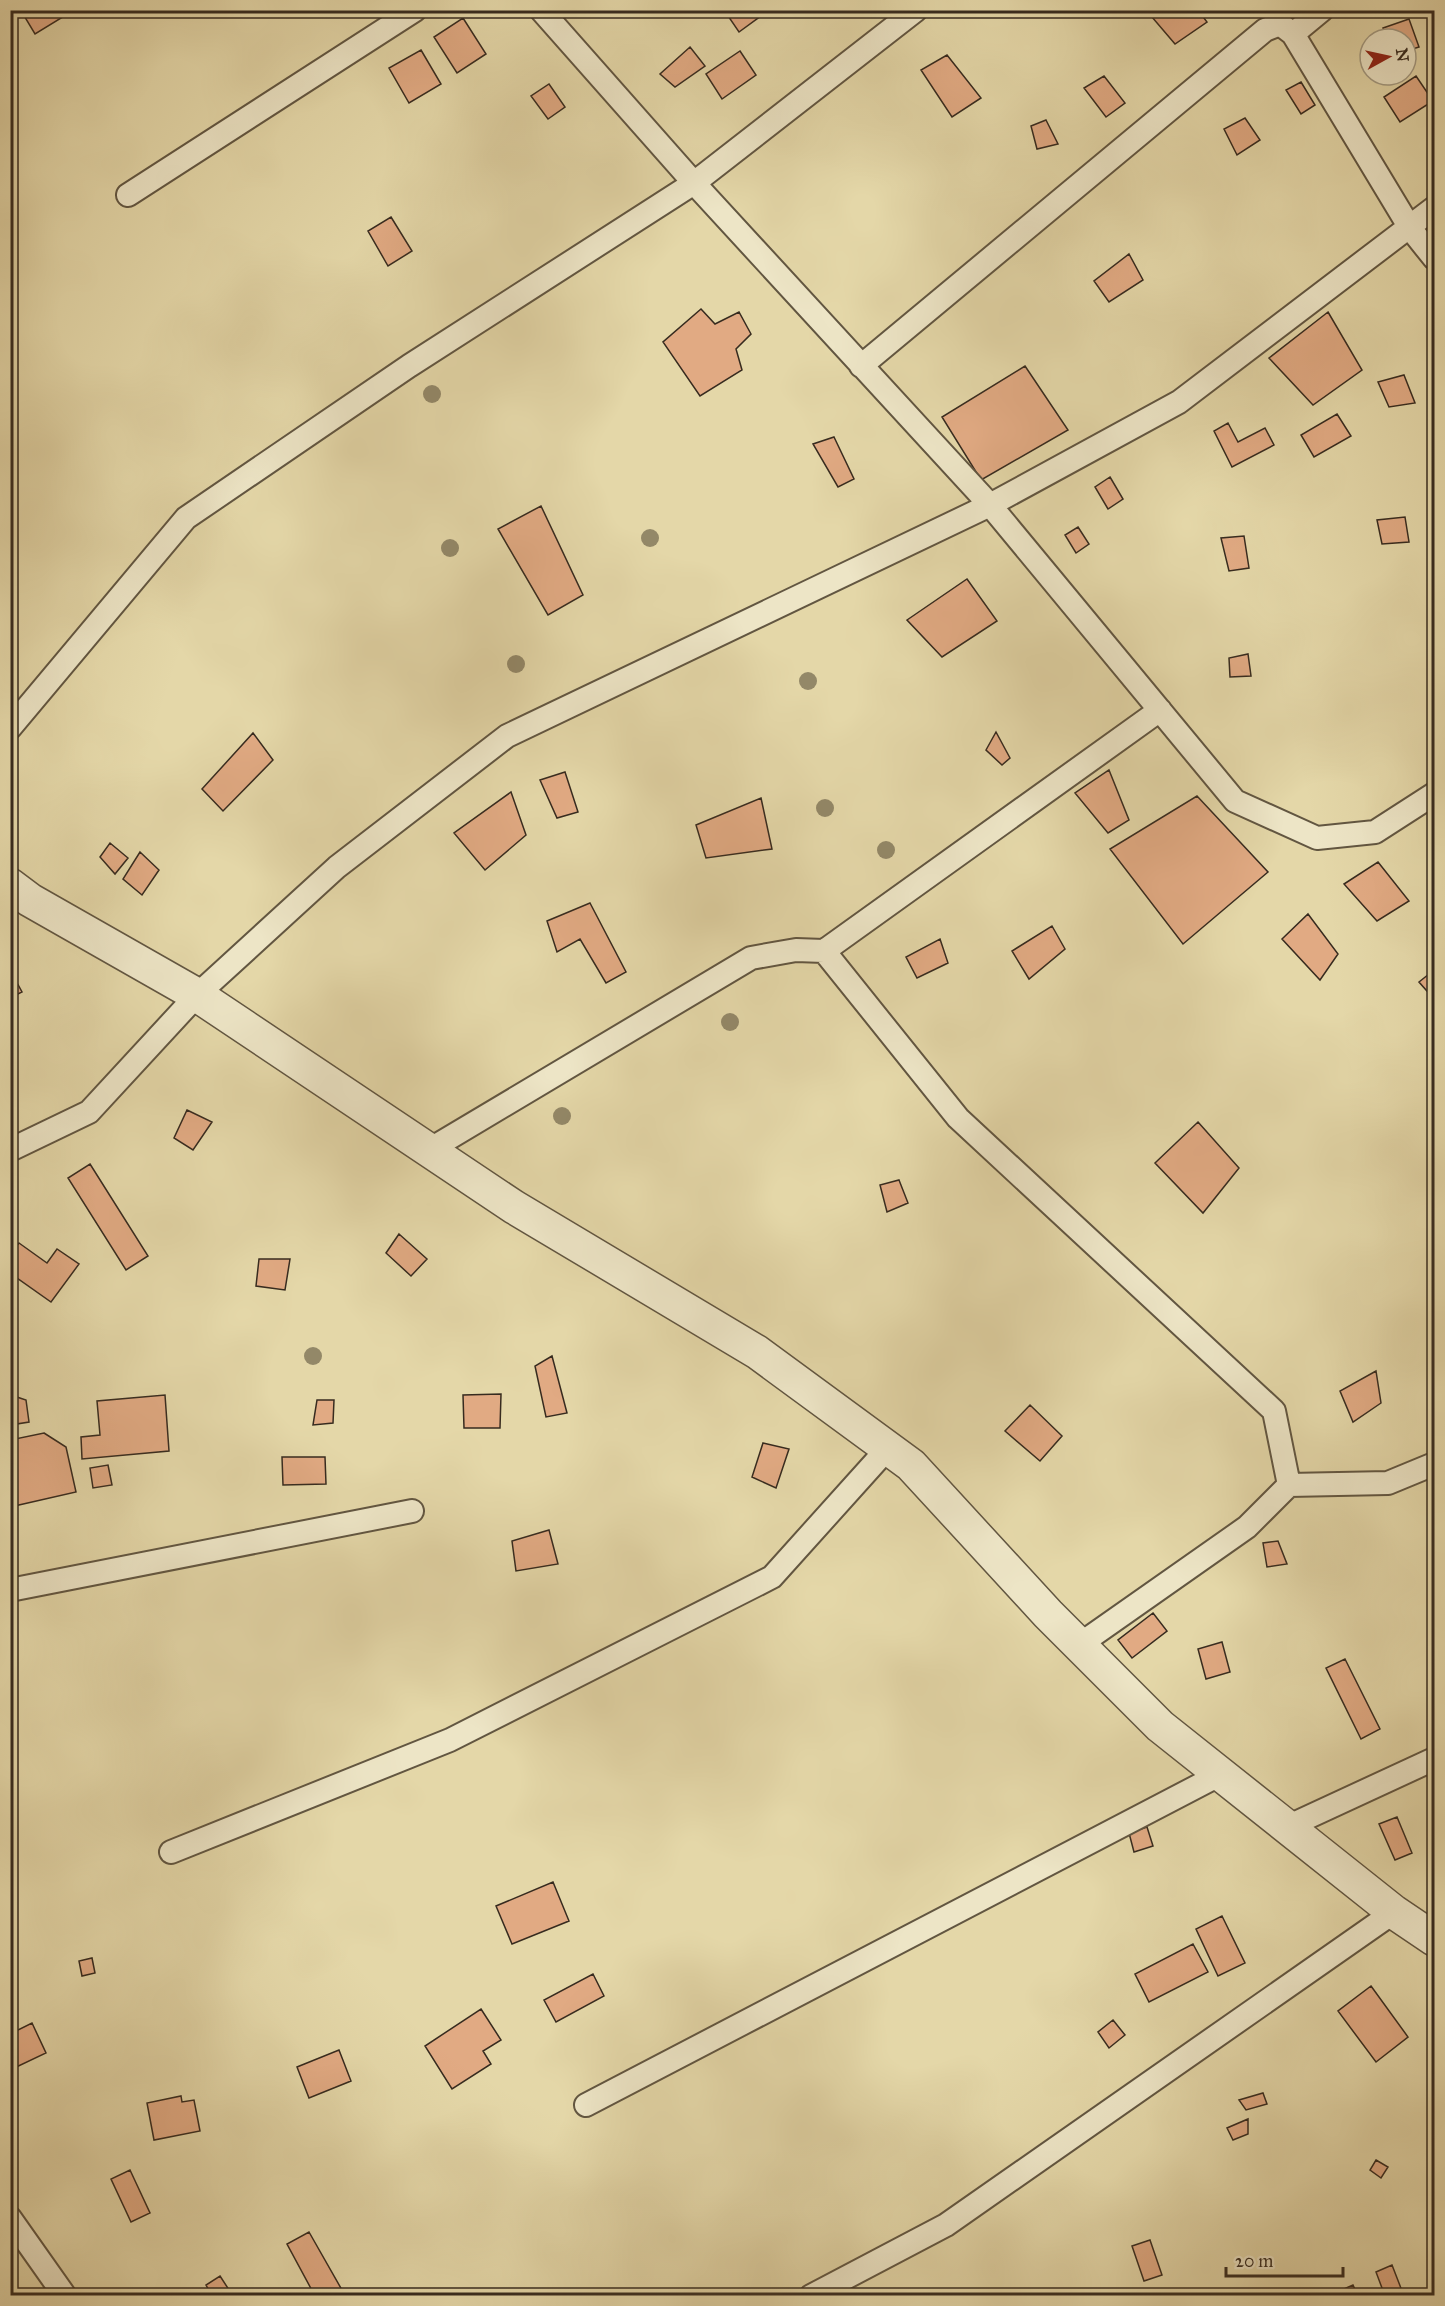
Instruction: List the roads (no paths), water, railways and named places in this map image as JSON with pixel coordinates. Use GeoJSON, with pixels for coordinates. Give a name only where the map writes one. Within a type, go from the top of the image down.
{"type":"FeatureCollection","features":[{"type":"Feature","properties":{"kind":"street"},"geometry":{"type":"LineString","coordinates":[[17,898],[197,995],[514,1207],[757,1352],[888,1448],[911,1465],[1079,1645],[1160,1726],[1394,1912],[1434,1939]]}},
{"type":"Feature","properties":{"kind":"lane"},"geometry":{"type":"LineString","coordinates":[[128,195],[415,10]]}},
{"type":"Feature","properties":{"kind":"lane"},"geometry":{"type":"LineString","coordinates":[[541,10],[694,183],[990,505],[1235,801],[1317,838],[1375,832],[1434,794]]}},
{"type":"Feature","properties":{"kind":"lane"},"geometry":{"type":"LineString","coordinates":[[10,728],[186,518],[410,366],[694,183],[916,10]]}},
{"type":"Feature","properties":{"kind":"lane"},"geometry":{"type":"LineString","coordinates":[[1293,34],[1322,10]]}},
{"type":"Feature","properties":{"kind":"lane"},"geometry":{"type":"LineString","coordinates":[[861,366],[1265,30],[1280,24],[1293,34],[1410,228],[1434,258]]}},
{"type":"Feature","properties":{"kind":"lane"},"geometry":{"type":"LineString","coordinates":[[10,1150],[89,1112],[197,995],[337,867],[507,736],[990,505],[1179,402],[1434,208]]}},
{"type":"Feature","properties":{"kind":"lane"},"geometry":{"type":"LineString","coordinates":[[429,1150],[751,958],[796,950],[825,951],[1160,710]]}},
{"type":"Feature","properties":{"kind":"lane"},"geometry":{"type":"LineString","coordinates":[[825,951],[958,1118],[1274,1411],[1289,1485]]}},
{"type":"Feature","properties":{"kind":"lane"},"geometry":{"type":"LineString","coordinates":[[171,1852],[450,1740],[772,1577],[888,1448]]}},
{"type":"Feature","properties":{"kind":"lane"},"geometry":{"type":"LineString","coordinates":[[1079,1645],[1247,1527],[1289,1485],[1388,1483],[1434,1464]]}},
{"type":"Feature","properties":{"kind":"lane"},"geometry":{"type":"LineString","coordinates":[[10,1590],[412,1512]]}},
{"type":"Feature","properties":{"kind":"lane"},"geometry":{"type":"LineString","coordinates":[[1287,1827],[1434,1759]]}},
{"type":"Feature","properties":{"kind":"lane"},"geometry":{"type":"LineString","coordinates":[[586,2105],[1221,1774]]}},
{"type":"Feature","properties":{"kind":"lane"},"geometry":{"type":"LineString","coordinates":[[811,2295],[946,2225],[1394,1912]]}},
{"type":"Feature","properties":{"kind":"lane"},"geometry":{"type":"LineString","coordinates":[[10,2218],[65,2295]]}}]}
